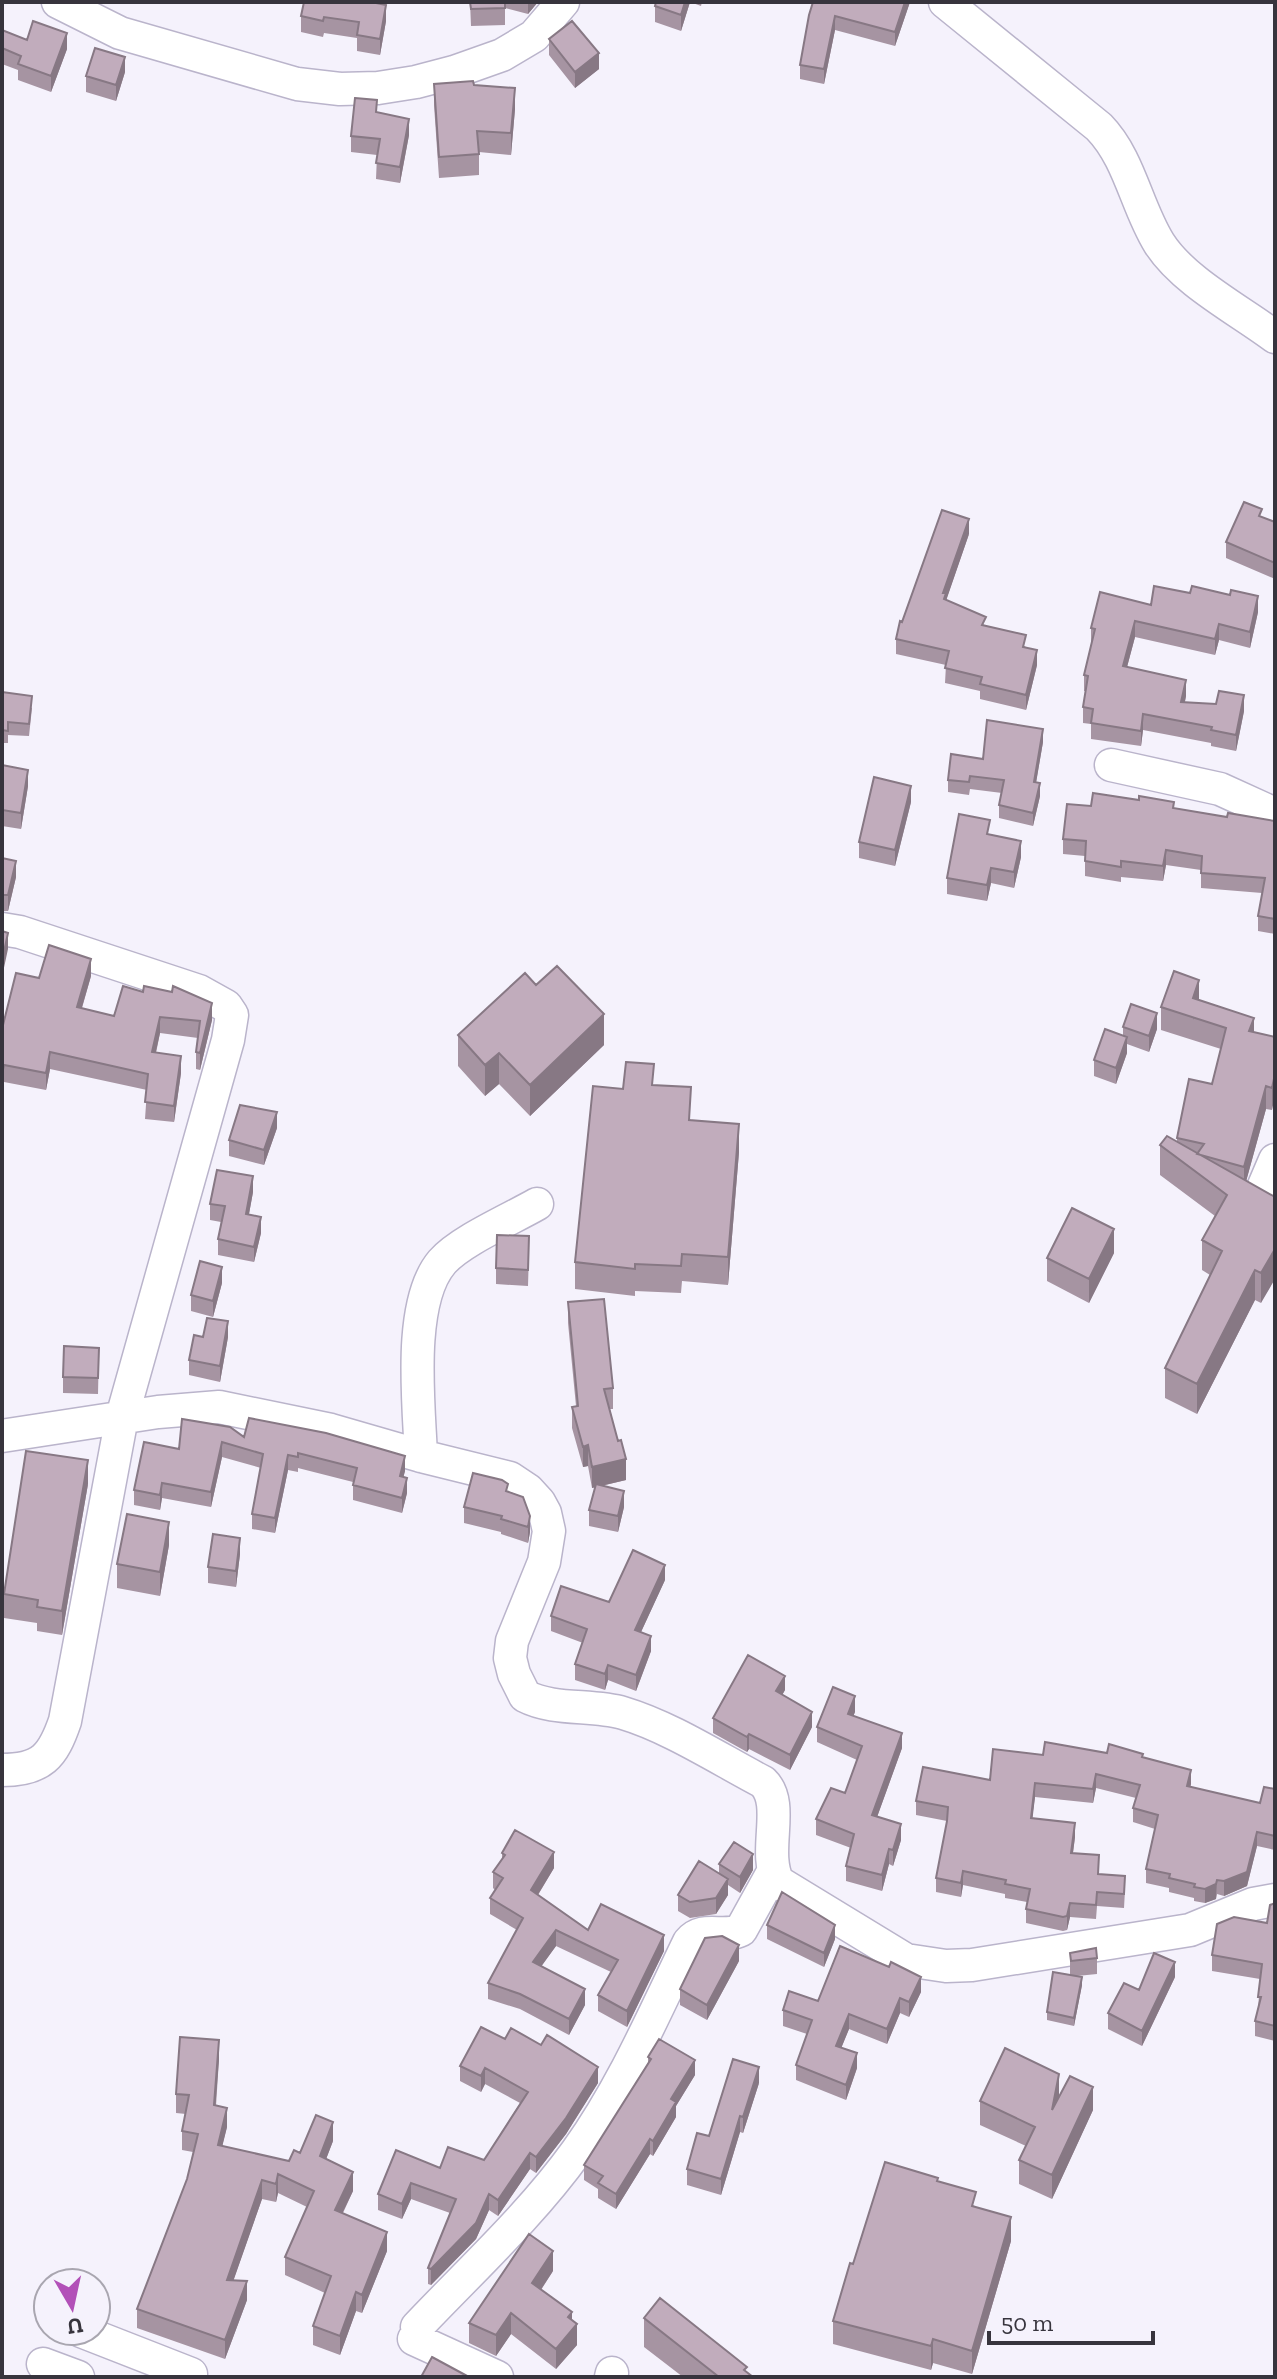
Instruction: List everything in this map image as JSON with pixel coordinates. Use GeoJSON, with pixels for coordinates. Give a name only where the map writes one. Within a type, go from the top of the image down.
{"type":"FeatureCollection","features":[{"type":"Feature","properties":{"kind":"street"},"geometry":{"type":"LineString","coordinates":[[58,2],[120,33],[297,84],[340,89],[378,88],[416,82],[502,55],[534,36],[563,2]]}},
{"type":"Feature","properties":{"kind":"street"},"geometry":{"type":"LineString","coordinates":[[945,2],[1033,71],[1110,138],[1150,224],[1173,260],[1275,337]]}},
{"type":"Feature","properties":{"kind":"street"},"geometry":{"type":"LineString","coordinates":[[1111,765],[1220,789],[1275,814]]}},
{"type":"Feature","properties":{"kind":"street"},"geometry":{"type":"LineString","coordinates":[[2,929],[20,932],[199,991],[226,1006],[232,1015],[228,1040],[122,1417],[65,1721],[52,1752],[40,1763],[22,1769],[2,1770]]}},
{"type":"Feature","properties":{"kind":"street"},"geometry":{"type":"LineString","coordinates":[[421,1456],[417,1370],[424,1300],[432,1277],[443,1261],[462,1247],[537,1204]]}},
{"type":"Feature","properties":{"kind":"street"},"geometry":{"type":"LineString","coordinates":[[2,1436],[189,1408],[219,1407],[331,1430],[510,1478],[528,1490],[545,1513],[548,1547],[512,1641],[510,1658],[525,1696],[546,1703],[605,1708],[639,1718],[763,1782],[771,1793],[773,1805],[770,1854],[778,1882],[906,1960],[946,1966],[972,1965],[1190,1930],[1253,1904],[1275,1900]]}},
{"type":"Feature","properties":{"kind":"street"},"geometry":{"type":"LineString","coordinates":[[497,2377],[416,2333],[558,2176],[579,2148],[635,2055],[689,1942],[703,1932],[727,1934],[741,1930],[773,1872]]}},
{"type":"Feature","properties":{"kind":"street"},"geometry":{"type":"LineString","coordinates":[[112,2342],[192,2369]]}},
{"type":"Feature","properties":{"kind":"street"},"geometry":{"type":"LineString","coordinates":[[43,2364],[78,2377]]}},
{"type":"Feature","properties":{"kind":"building"},"geometry":{"type":"Polygon","coordinates":[[[304,2],[371,2],[386,5],[380,39],[357,35],[359,22],[324,17],[323,21],[301,16],[304,2]]]}},
{"type":"Feature","properties":{"kind":"building"},"geometry":{"type":"Polygon","coordinates":[[[470,2],[505,2],[505,8],[471,9],[470,2]]]}},
{"type":"Feature","properties":{"kind":"building"},"geometry":{"type":"Polygon","coordinates":[[[656,2],[685,2],[681,15],[655,6],[656,2]]]}},
{"type":"Feature","properties":{"kind":"building"},"geometry":{"type":"Polygon","coordinates":[[[813,2],[905,2],[895,32],[835,16],[824,69],[800,65],[813,2]]]}},
{"type":"Feature","properties":{"kind":"building"},"geometry":{"type":"Polygon","coordinates":[[[33,21],[67,33],[51,76],[18,64],[21,56],[2,48],[2,30],[27,40],[33,21]]]}},
{"type":"Feature","properties":{"kind":"building"},"geometry":{"type":"Polygon","coordinates":[[[572,21],[599,53],[575,72],[549,39],[572,21]]]}},
{"type":"Feature","properties":{"kind":"building"},"geometry":{"type":"Polygon","coordinates":[[[95,48],[125,57],[116,85],[86,76],[95,48]]]}},
{"type":"Feature","properties":{"kind":"building"},"geometry":{"type":"Polygon","coordinates":[[[473,81],[474,85],[515,88],[511,133],[477,131],[479,154],[439,157],[434,84],[473,81]]]}},
{"type":"Feature","properties":{"kind":"building"},"geometry":{"type":"Polygon","coordinates":[[[355,98],[377,100],[376,112],[409,119],[400,167],[376,163],[380,139],[351,136],[355,98]]]}},
{"type":"Feature","properties":{"kind":"building"},"geometry":{"type":"Polygon","coordinates":[[[1244,502],[1262,509],[1259,516],[1275,522],[1275,563],[1226,542],[1244,502]]]}},
{"type":"Feature","properties":{"kind":"building"},"geometry":{"type":"Polygon","coordinates":[[[942,510],[969,519],[943,593],[946,593],[944,599],[986,617],[982,625],[1026,635],[1023,647],[1037,650],[1026,695],[980,684],[982,677],[945,668],[949,651],[896,639],[942,510]]]}},
{"type":"Feature","properties":{"kind":"building"},"geometry":{"type":"Polygon","coordinates":[[[1154,586],[1190,593],[1192,586],[1230,595],[1231,590],[1258,596],[1250,632],[1219,624],[1215,639],[1135,621],[1123,666],[1186,680],[1181,702],[1216,704],[1219,691],[1244,695],[1236,735],[1211,730],[1212,727],[1143,714],[1141,731],[1091,723],[1093,709],[1083,707],[1088,676],[1084,675],[1100,592],[1151,605],[1154,586]]]}},
{"type":"Feature","properties":{"kind":"building"},"geometry":{"type":"Polygon","coordinates":[[[2,692],[32,696],[29,724],[8,722],[8,731],[2,730],[2,692]]]}},
{"type":"Feature","properties":{"kind":"building"},"geometry":{"type":"Polygon","coordinates":[[[987,720],[1043,729],[1034,782],[1040,783],[1033,813],[999,805],[1004,780],[970,776],[969,782],[948,780],[951,754],[983,759],[987,720]]]}},
{"type":"Feature","properties":{"kind":"building"},"geometry":{"type":"Polygon","coordinates":[[[2,765],[28,770],[21,813],[2,810],[2,765]]]}},
{"type":"Feature","properties":{"kind":"building"},"geometry":{"type":"Polygon","coordinates":[[[874,777],[911,786],[895,850],[859,842],[874,777]]]}},
{"type":"Feature","properties":{"kind":"building"},"geometry":{"type":"Polygon","coordinates":[[[1093,793],[1139,800],[1139,796],[1174,802],[1173,808],[1275,821],[1275,919],[1258,916],[1265,878],[1201,873],[1202,856],[1166,850],[1163,866],[1121,861],[1121,867],[1085,861],[1086,841],[1063,839],[1067,804],[1091,806],[1093,793]]]}},
{"type":"Feature","properties":{"kind":"building"},"geometry":{"type":"Polygon","coordinates":[[[959,814],[990,820],[987,834],[1021,841],[1014,872],[991,868],[987,885],[947,878],[959,814]]]}},
{"type":"Feature","properties":{"kind":"building"},"geometry":{"type":"Polygon","coordinates":[[[2,858],[16,861],[8,895],[2,895],[2,858]]]}},
{"type":"Feature","properties":{"kind":"building"},"geometry":{"type":"Polygon","coordinates":[[[2,931],[8,933],[2,961],[2,931]]]}},
{"type":"Feature","properties":{"kind":"building"},"geometry":{"type":"Polygon","coordinates":[[[49,945],[91,959],[77,1007],[114,1016],[123,986],[143,992],[144,986],[172,992],[173,986],[212,1003],[200,1053],[196,1052],[200,1021],[160,1017],[152,1052],[181,1056],[174,1106],[145,1102],[148,1074],[50,1052],[46,1073],[4,1065],[2,1074],[2,1029],[16,973],[39,978],[49,945]]]}},
{"type":"Feature","properties":{"kind":"building"},"geometry":{"type":"Polygon","coordinates":[[[557,966],[604,1014],[530,1085],[499,1053],[485,1065],[458,1035],[525,973],[536,985],[557,966]]]}},
{"type":"Feature","properties":{"kind":"building"},"geometry":{"type":"Polygon","coordinates":[[[1174,971],[1199,980],[1193,998],[1254,1018],[1249,1031],[1275,1037],[1272,1088],[1266,1086],[1244,1167],[1197,1154],[1204,1144],[1177,1138],[1189,1079],[1212,1084],[1226,1028],[1161,1007],[1174,971]]]}},
{"type":"Feature","properties":{"kind":"building"},"geometry":{"type":"Polygon","coordinates":[[[1131,1004],[1157,1013],[1149,1036],[1123,1027],[1131,1004]]]}},
{"type":"Feature","properties":{"kind":"building"},"geometry":{"type":"Polygon","coordinates":[[[1105,1029],[1127,1037],[1116,1068],[1094,1060],[1105,1029]]]}},
{"type":"Feature","properties":{"kind":"building"},"geometry":{"type":"Polygon","coordinates":[[[626,1062],[654,1064],[652,1085],[691,1087],[689,1120],[739,1124],[728,1257],[682,1254],[681,1266],[635,1264],[635,1269],[575,1262],[593,1086],[623,1089],[626,1062]]]}},
{"type":"Feature","properties":{"kind":"building"},"geometry":{"type":"Polygon","coordinates":[[[240,1105],[277,1112],[264,1150],[229,1140],[240,1105]]]}},
{"type":"Feature","properties":{"kind":"building"},"geometry":{"type":"Polygon","coordinates":[[[1167,1136],[1275,1197],[1275,1249],[1261,1273],[1255,1270],[1197,1384],[1165,1368],[1222,1251],[1202,1240],[1227,1195],[1160,1145],[1167,1136]]]}},
{"type":"Feature","properties":{"kind":"building"},"geometry":{"type":"Polygon","coordinates":[[[217,1170],[253,1176],[246,1214],[261,1217],[254,1247],[218,1239],[225,1206],[210,1204],[217,1170]]]}},
{"type":"Feature","properties":{"kind":"building"},"geometry":{"type":"Polygon","coordinates":[[[1072,1208],[1114,1229],[1089,1279],[1047,1258],[1072,1208]]]}},
{"type":"Feature","properties":{"kind":"building"},"geometry":{"type":"Polygon","coordinates":[[[497,1235],[529,1236],[528,1270],[496,1268],[497,1235]]]}},
{"type":"Feature","properties":{"kind":"building"},"geometry":{"type":"Polygon","coordinates":[[[200,1261],[222,1267],[213,1301],[191,1295],[200,1261]]]}},
{"type":"Feature","properties":{"kind":"building"},"geometry":{"type":"Polygon","coordinates":[[[604,1299],[613,1388],[604,1389],[626,1459],[592,1467],[588,1445],[583,1447],[572,1407],[578,1406],[568,1302],[604,1299]]]}},
{"type":"Feature","properties":{"kind":"building"},"geometry":{"type":"Polygon","coordinates":[[[207,1318],[228,1321],[220,1366],[189,1360],[194,1335],[203,1337],[207,1318]]]}},
{"type":"Feature","properties":{"kind":"building"},"geometry":{"type":"Polygon","coordinates":[[[64,1346],[99,1348],[98,1378],[63,1377],[64,1346]]]}},
{"type":"Feature","properties":{"kind":"building"},"geometry":{"type":"Polygon","coordinates":[[[249,1418],[326,1433],[405,1456],[400,1476],[407,1478],[402,1498],[353,1485],[357,1468],[298,1453],[298,1457],[288,1455],[275,1518],[252,1514],[263,1454],[222,1442],[211,1492],[162,1483],[160,1495],[134,1490],[144,1442],[179,1449],[182,1419],[230,1427],[244,1437],[249,1418]]]}},
{"type":"Feature","properties":{"kind":"building"},"geometry":{"type":"Polygon","coordinates":[[[26,1451],[88,1460],[62,1611],[37,1607],[38,1600],[4,1594],[26,1451]]]}},
{"type":"Feature","properties":{"kind":"building"},"geometry":{"type":"Polygon","coordinates":[[[473,1473],[502,1480],[508,1484],[506,1491],[523,1497],[530,1516],[528,1527],[501,1519],[502,1516],[464,1507],[473,1473]]]}},
{"type":"Feature","properties":{"kind":"building"},"geometry":{"type":"Polygon","coordinates":[[[596,1484],[624,1491],[618,1516],[589,1510],[596,1484]]]}},
{"type":"Feature","properties":{"kind":"building"},"geometry":{"type":"Polygon","coordinates":[[[127,1514],[169,1522],[160,1572],[117,1564],[127,1514]]]}},
{"type":"Feature","properties":{"kind":"building"},"geometry":{"type":"Polygon","coordinates":[[[213,1534],[240,1538],[236,1571],[208,1567],[213,1534]]]}},
{"type":"Feature","properties":{"kind":"building"},"geometry":{"type":"Polygon","coordinates":[[[633,1550],[665,1565],[635,1630],[651,1636],[636,1675],[608,1665],[605,1674],[575,1664],[587,1629],[551,1616],[561,1586],[609,1602],[633,1550]]]}},
{"type":"Feature","properties":{"kind":"building"},"geometry":{"type":"Polygon","coordinates":[[[748,1655],[785,1676],[776,1691],[812,1712],[790,1755],[713,1718],[748,1655]]]}},
{"type":"Feature","properties":{"kind":"building"},"geometry":{"type":"Polygon","coordinates":[[[833,1687],[855,1696],[848,1714],[902,1733],[872,1815],[901,1824],[893,1850],[889,1849],[882,1875],[846,1866],[854,1834],[816,1819],[831,1788],[845,1793],[862,1746],[817,1727],[833,1687]]]}},
{"type":"Feature","properties":{"kind":"building"},"geometry":{"type":"Polygon","coordinates":[[[1045,1742],[1107,1753],[1109,1744],[1143,1754],[1142,1757],[1191,1770],[1187,1786],[1260,1803],[1264,1787],[1275,1789],[1275,1836],[1257,1832],[1247,1872],[1224,1881],[1217,1880],[1216,1884],[1205,1889],[1194,1887],[1195,1884],[1169,1878],[1170,1874],[1146,1869],[1158,1815],[1133,1808],[1140,1785],[1096,1774],[1093,1789],[1035,1783],[1031,1818],[1075,1823],[1071,1853],[1099,1855],[1098,1874],[1125,1876],[1124,1894],[1097,1892],[1096,1905],[1070,1903],[1067,1916],[1063,1917],[1026,1909],[1030,1889],[1005,1884],[1006,1880],[963,1871],[961,1883],[936,1878],[948,1807],[916,1801],[923,1767],[990,1780],[993,1749],[1043,1755],[1045,1742]]]}},
{"type":"Feature","properties":{"kind":"building"},"geometry":{"type":"Polygon","coordinates":[[[515,1830],[554,1852],[531,1890],[588,1930],[601,1904],[664,1935],[627,2011],[598,1995],[618,1960],[556,1930],[533,1962],[585,1989],[569,2019],[520,1994],[488,1983],[523,1918],[490,1898],[503,1878],[493,1872],[505,1855],[502,1853],[515,1830]]]}},
{"type":"Feature","properties":{"kind":"building"},"geometry":{"type":"Polygon","coordinates":[[[734,1842],[753,1854],[740,1877],[719,1864],[734,1842]]]}},
{"type":"Feature","properties":{"kind":"building"},"geometry":{"type":"Polygon","coordinates":[[[699,1861],[728,1879],[716,1898],[690,1902],[678,1895],[699,1861]]]}},
{"type":"Feature","properties":{"kind":"building"},"geometry":{"type":"Polygon","coordinates":[[[782,1892],[835,1925],[824,1953],[767,1925],[782,1892]]]}},
{"type":"Feature","properties":{"kind":"building"},"geometry":{"type":"Polygon","coordinates":[[[1275,1903],[1275,2026],[1255,2021],[1261,1997],[1258,1997],[1262,1964],[1212,1955],[1217,1924],[1234,1917],[1267,1923],[1270,1905],[1275,1903]]]}},
{"type":"Feature","properties":{"kind":"building"},"geometry":{"type":"Polygon","coordinates":[[[722,1936],[739,1945],[707,2005],[680,1989],[705,1938],[722,1936]]]}},
{"type":"Feature","properties":{"kind":"building"},"geometry":{"type":"Polygon","coordinates":[[[840,1946],[889,1967],[891,1962],[921,1977],[909,2002],[900,1998],[887,2029],[849,2014],[836,2046],[857,2053],[846,2085],[796,2065],[812,2020],[783,2010],[789,1991],[818,2001],[840,1946]]]}},
{"type":"Feature","properties":{"kind":"building"},"geometry":{"type":"Polygon","coordinates":[[[1096,1948],[1097,1958],[1071,1961],[1070,1953],[1096,1948]]]}},
{"type":"Feature","properties":{"kind":"building"},"geometry":{"type":"Polygon","coordinates":[[[1154,1953],[1175,1962],[1142,2031],[1108,2013],[1124,1983],[1139,1990],[1154,1953]]]}},
{"type":"Feature","properties":{"kind":"building"},"geometry":{"type":"Polygon","coordinates":[[[1053,1972],[1082,1977],[1074,2018],[1047,2012],[1053,1972]]]}},
{"type":"Feature","properties":{"kind":"building"},"geometry":{"type":"Polygon","coordinates":[[[481,2027],[505,2039],[511,2028],[541,2045],[547,2035],[598,2067],[566,2118],[536,2157],[530,2153],[498,2200],[489,2194],[476,2223],[431,2269],[428,2268],[456,2199],[411,2183],[402,2204],[378,2194],[396,2150],[440,2168],[448,2147],[484,2160],[528,2092],[485,2068],[481,2076],[460,2066],[481,2027]]]}},
{"type":"Feature","properties":{"kind":"building"},"geometry":{"type":"Polygon","coordinates":[[[180,2037],[219,2040],[214,2105],[227,2108],[218,2145],[289,2161],[294,2150],[300,2153],[316,2115],[333,2122],[320,2156],[353,2172],[335,2210],[387,2232],[362,2295],[356,2292],[340,2336],[313,2326],[331,2276],[285,2257],[314,2191],[278,2174],[276,2184],[262,2180],[227,2280],[247,2281],[225,2340],[137,2309],[187,2179],[198,2134],[182,2131],[189,2095],[176,2094],[180,2037]]]}},
{"type":"Feature","properties":{"kind":"building"},"geometry":{"type":"Polygon","coordinates":[[[659,2039],[695,2060],[671,2099],[676,2102],[616,2194],[598,2183],[603,2176],[584,2165],[651,2059],[648,2057],[659,2039]]]}},
{"type":"Feature","properties":{"kind":"building"},"geometry":{"type":"Polygon","coordinates":[[[1005,2048],[1059,2074],[1052,2110],[1070,2076],[1093,2087],[1052,2175],[1019,2160],[1035,2127],[980,2101],[1005,2048]]]}},
{"type":"Feature","properties":{"kind":"building"},"geometry":{"type":"Polygon","coordinates":[[[733,2059],[759,2067],[721,2179],[687,2169],[697,2133],[709,2136],[733,2059]]]}},
{"type":"Feature","properties":{"kind":"building"},"geometry":{"type":"Polygon","coordinates":[[[885,2162],[976,2192],[972,2206],[1011,2217],[972,2351],[933,2339],[931,2346],[833,2321],[885,2162]]]}},
{"type":"Feature","properties":{"kind":"building"},"geometry":{"type":"Polygon","coordinates":[[[529,2234],[553,2251],[532,2283],[572,2312],[568,2317],[577,2324],[556,2349],[511,2313],[496,2335],[469,2323],[529,2234]]]}},
{"type":"Feature","properties":{"kind":"building"},"geometry":{"type":"Polygon","coordinates":[[[660,2298],[747,2367],[744,2370],[753,2377],[719,2377],[644,2318],[660,2298]]]}},
{"type":"Feature","properties":{"kind":"building"},"geometry":{"type":"Polygon","coordinates":[[[432,2357],[469,2377],[421,2377],[432,2357]]]}}]}
